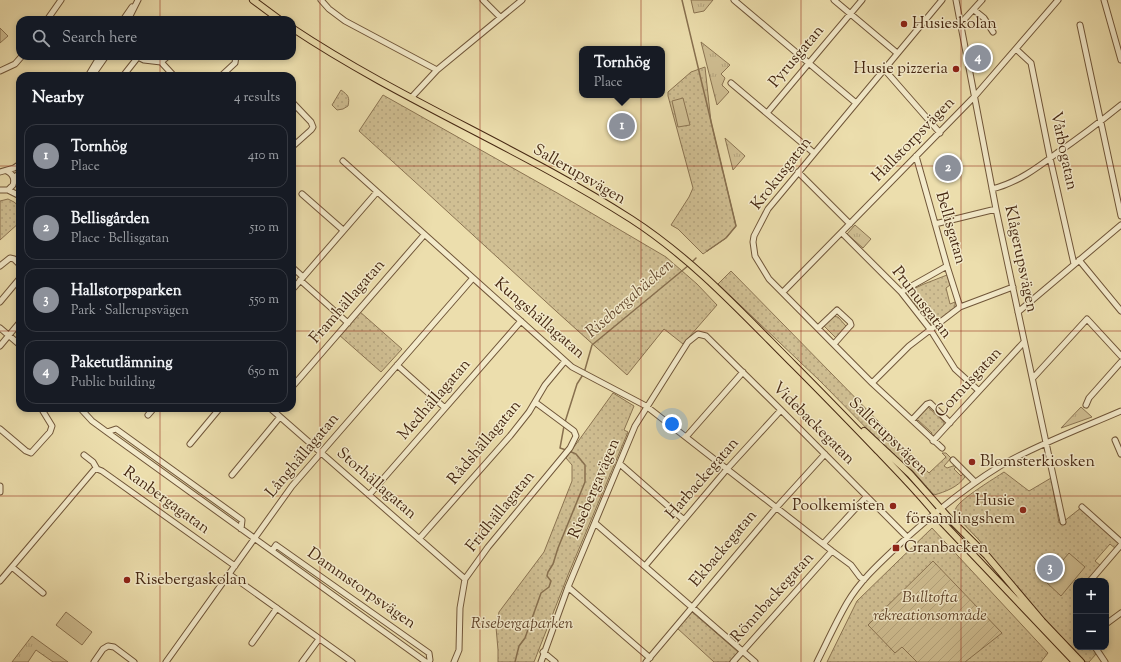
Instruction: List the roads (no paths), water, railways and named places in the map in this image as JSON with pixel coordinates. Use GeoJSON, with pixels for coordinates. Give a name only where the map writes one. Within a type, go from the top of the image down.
{"type":"FeatureCollection","features":[{"type":"Feature","properties":{"kind":"main road"},"geometry":{"type":"LineString","coordinates":[[253,0],[275,16]]}},
{"type":"Feature","properties":{"kind":"main road","name":"Sallerupsvägen"},"geometry":{"type":"LineString","coordinates":[[296,30],[349,63],[411,98],[587,193],[631,219],[687,261],[820,391],[1075,662]]}},
{"type":"Feature","properties":{"kind":"main road","name":"Sallerupsvägen"},"geometry":{"type":"LineString","coordinates":[[820,391],[903,467],[940,508],[987,556],[1038,616],[1082,662]]}},
{"type":"Feature","properties":{"kind":"street"},"geometry":{"type":"LineString","coordinates":[[50,16],[61,0]]}},
{"type":"Feature","properties":{"kind":"street"},"geometry":{"type":"LineString","coordinates":[[320,0],[345,21],[437,70]]}},
{"type":"Feature","properties":{"kind":"street"},"geometry":{"type":"LineString","coordinates":[[483,0],[500,17]]}},
{"type":"Feature","properties":{"kind":"street"},"geometry":{"type":"LineString","coordinates":[[411,98],[437,70],[522,0]]}},
{"type":"Feature","properties":{"kind":"street"},"geometry":{"type":"LineString","coordinates":[[734,0],[856,103]]}},
{"type":"Feature","properties":{"kind":"street"},"geometry":{"type":"LineString","coordinates":[[834,0],[897,53]]}},
{"type":"Feature","properties":{"kind":"street","name":"Pyrusgatan"},"geometry":{"type":"LineString","coordinates":[[767,113],[810,64],[862,0]]}},
{"type":"Feature","properties":{"kind":"street","name":"Krokusgatan"},"geometry":{"type":"LineString","coordinates":[[942,0],[768,209],[754,236],[753,242],[755,256],[769,279],[872,383],[942,448]]}},
{"type":"Feature","properties":{"kind":"street","name":"Klågerupsvägen"},"geometry":{"type":"LineString","coordinates":[[956,0],[996,209],[1024,342],[1034,378],[1063,522]]}},
{"type":"Feature","properties":{"kind":"street"},"geometry":{"type":"LineString","coordinates":[[961,23],[982,0]]}},
{"type":"Feature","properties":{"kind":"street","name":"Hallstorpsvägen"},"geometry":{"type":"LineString","coordinates":[[783,292],[975,96],[1058,0]]}},
{"type":"Feature","properties":{"kind":"street"},"geometry":{"type":"LineString","coordinates":[[1104,0],[1121,60]]}},
{"type":"Feature","properties":{"kind":"street"},"geometry":{"type":"LineString","coordinates":[[125,16],[130,8],[137,2]]}},
{"type":"Feature","properties":{"kind":"street"},"geometry":{"type":"LineString","coordinates":[[130,16],[137,2]]}},
{"type":"Feature","properties":{"kind":"street"},"geometry":{"type":"LineString","coordinates":[[974,10],[984,18],[992,32]]}},
{"type":"Feature","properties":{"kind":"street"},"geometry":{"type":"LineString","coordinates":[[1080,25],[1121,216]]}},
{"type":"Feature","properties":{"kind":"street","name":"Vårbogatan"},"geometry":{"type":"LineString","coordinates":[[1016,50],[1031,62],[1050,158],[1074,264]]}},
{"type":"Feature","properties":{"kind":"street"},"geometry":{"type":"LineString","coordinates":[[0,71],[15,64],[18,60]]}},
{"type":"Feature","properties":{"kind":"street"},"geometry":{"type":"LineString","coordinates":[[90,72],[98,60]]}},
{"type":"Feature","properties":{"kind":"street"},"geometry":{"type":"LineString","coordinates":[[95,72],[103,60]]}},
{"type":"Feature","properties":{"kind":"street"},"geometry":{"type":"LineString","coordinates":[[126,72],[135,60]]}},
{"type":"Feature","properties":{"kind":"street"},"geometry":{"type":"LineString","coordinates":[[144,60],[161,62],[170,72]]}},
{"type":"Feature","properties":{"kind":"street"},"geometry":{"type":"LineString","coordinates":[[225,72],[235,63],[235,60]]}},
{"type":"Feature","properties":{"kind":"street"},"geometry":{"type":"LineString","coordinates":[[884,69],[940,133]]}},
{"type":"Feature","properties":{"kind":"street"},"geometry":{"type":"LineString","coordinates":[[731,83],[814,153]]}},
{"type":"Feature","properties":{"kind":"street"},"geometry":{"type":"LineString","coordinates":[[992,189],[1011,183],[1050,158],[1121,105]]}},
{"type":"Feature","properties":{"kind":"street"},"geometry":{"type":"LineString","coordinates":[[296,106],[313,126],[311,130],[296,143]]}},
{"type":"Feature","properties":{"kind":"street","name":"Bellisgatan"},"geometry":{"type":"LineString","coordinates":[[916,156],[960,307]]}},
{"type":"Feature","properties":{"kind":"street","name":"Kungshällagatan"},"geometry":{"type":"LineString","coordinates":[[343,161],[577,371],[646,406],[851,565],[864,580]]}},
{"type":"Feature","properties":{"kind":"street"},"geometry":{"type":"LineString","coordinates":[[2,171],[16,167]]}},
{"type":"Feature","properties":{"kind":"street"},"geometry":{"type":"LineString","coordinates":[[2,171],[12,175],[14,179]]}},
{"type":"Feature","properties":{"kind":"street"},"geometry":{"type":"LineString","coordinates":[[798,172],[850,224]]}},
{"type":"Feature","properties":{"kind":"street"},"geometry":{"type":"LineString","coordinates":[[16,177],[13,185],[16,189]]}},
{"type":"Feature","properties":{"kind":"street"},"geometry":{"type":"LineString","coordinates":[[3,191],[13,185]]}},
{"type":"Feature","properties":{"kind":"street"},"geometry":{"type":"LineString","coordinates":[[3,191],[16,193]]}},
{"type":"Feature","properties":{"kind":"street"},"geometry":{"type":"LineString","coordinates":[[296,285],[377,192]]}},
{"type":"Feature","properties":{"kind":"street"},"geometry":{"type":"LineString","coordinates":[[302,194],[343,230]]}},
{"type":"Feature","properties":{"kind":"street"},"geometry":{"type":"LineString","coordinates":[[936,224],[996,209]]}},
{"type":"Feature","properties":{"kind":"street"},"geometry":{"type":"LineString","coordinates":[[1018,312],[1121,225]]}},
{"type":"Feature","properties":{"kind":"street","name":"Prunusgatan"},"geometry":{"type":"LineString","coordinates":[[842,233],[901,292],[930,330],[955,369],[978,390]]}},
{"type":"Feature","properties":{"kind":"street","name":"Framhällagatan"},"geometry":{"type":"LineString","coordinates":[[296,382],[424,235]]}},
{"type":"Feature","properties":{"kind":"street"},"geometry":{"type":"LineString","coordinates":[[0,266],[10,258],[14,258],[16,260]]}},
{"type":"Feature","properties":{"kind":"street"},"geometry":{"type":"LineString","coordinates":[[1079,260],[1121,311]]}},
{"type":"Feature","properties":{"kind":"street"},"geometry":{"type":"LineString","coordinates":[[901,292],[947,266]]}},
{"type":"Feature","properties":{"kind":"street"},"geometry":{"type":"LineString","coordinates":[[296,271],[348,322]]}},
{"type":"Feature","properties":{"kind":"street","name":"Långhällagatan"},"geometry":{"type":"LineString","coordinates":[[166,662],[292,486],[473,278]]}},
{"type":"Feature","properties":{"kind":"street"},"geometry":{"type":"LineString","coordinates":[[0,302],[16,283]]}},
{"type":"Feature","properties":{"kind":"street"},"geometry":{"type":"LineString","coordinates":[[872,383],[908,346],[960,307],[1013,287]]}},
{"type":"Feature","properties":{"kind":"street"},"geometry":{"type":"LineString","coordinates":[[818,328],[837,310],[850,322],[851,325],[849,328],[834,344]]}},
{"type":"Feature","properties":{"kind":"street"},"geometry":{"type":"LineString","coordinates":[[1034,378],[1087,319],[1121,356]]}},
{"type":"Feature","properties":{"kind":"street","name":"Medhällagatan"},"geometry":{"type":"LineString","coordinates":[[369,495],[521,321]]}},
{"type":"Feature","properties":{"kind":"street"},"geometry":{"type":"LineString","coordinates":[[0,346],[16,327]]}},
{"type":"Feature","properties":{"kind":"street"},"geometry":{"type":"LineString","coordinates":[[0,328],[16,342]]}},
{"type":"Feature","properties":{"kind":"street","name":"Videbackegatan"},"geometry":{"type":"LineString","coordinates":[[698,334],[706,336],[907,537]]}},
{"type":"Feature","properties":{"kind":"street","name":"Risebergavägen"},"geometry":{"type":"LineString","coordinates":[[541,662],[543,652],[568,587],[635,426],[646,406],[688,342],[698,334]]}},
{"type":"Feature","properties":{"kind":"street","name":"Cornusgatan"},"geometry":{"type":"LineString","coordinates":[[933,441],[978,390],[1024,342]]}},
{"type":"Feature","properties":{"kind":"street","name":"Rådshällagatan"},"geometry":{"type":"LineString","coordinates":[[420,539],[510,436],[529,412],[545,385],[565,361]]}},
{"type":"Feature","properties":{"kind":"street"},"geometry":{"type":"LineString","coordinates":[[1086,405],[1089,398],[1121,362]]}},
{"type":"Feature","properties":{"kind":"street"},"geometry":{"type":"LineString","coordinates":[[397,365],[445,408]]}},
{"type":"Feature","properties":{"kind":"street"},"geometry":{"type":"LineString","coordinates":[[686,437],[743,372]]}},
{"type":"Feature","properties":{"kind":"street","name":"Fridhällagatan"},"geometry":{"type":"LineString","coordinates":[[454,662],[459,650],[460,608],[465,579],[488,547],[570,448],[576,436],[574,431],[567,425],[535,402]]}},
{"type":"Feature","properties":{"kind":"street"},"geometry":{"type":"LineString","coordinates":[[912,420],[926,404],[930,404],[950,423]]}},
{"type":"Feature","properties":{"kind":"street","name":"Harbackegatan"},"geometry":{"type":"LineString","coordinates":[[645,566],[727,469],[781,410]]}},
{"type":"Feature","properties":{"kind":"street"},"geometry":{"type":"LineString","coordinates":[[817,662],[848,602],[864,580],[907,537],[940,508],[975,482],[1001,466],[1121,411]]}},
{"type":"Feature","properties":{"kind":"street"},"geometry":{"type":"LineString","coordinates":[[0,429],[30,453],[50,432],[52,426],[43,412]]}},
{"type":"Feature","properties":{"kind":"street","name":"Dammstorpsvägen"},"geometry":{"type":"LineString","coordinates":[[84,412],[106,432],[241,529],[427,662],[430,660],[429,653],[276,544],[272,551]]}},
{"type":"Feature","properties":{"kind":"street"},"geometry":{"type":"LineString","coordinates":[[190,444],[217,412]]}},
{"type":"Feature","properties":{"kind":"street","name":"Storhällagatan"},"geometry":{"type":"LineString","coordinates":[[275,412],[465,579]]}},
{"type":"Feature","properties":{"kind":"street"},"geometry":{"type":"LineString","coordinates":[[232,475],[280,416]]}},
{"type":"Feature","properties":{"kind":"street","name":"Dammstorpsvägen"},"geometry":{"type":"LineString","coordinates":[[106,432],[116,428],[242,520],[241,529]]}},
{"type":"Feature","properties":{"kind":"street"},"geometry":{"type":"LineString","coordinates":[[1114,440],[1121,454]]}},
{"type":"Feature","properties":{"kind":"street","name":"Ekbackegatan"},"geometry":{"type":"LineString","coordinates":[[648,660],[776,508],[825,454]]}},
{"type":"Feature","properties":{"kind":"street","name":"Ranbergagatan"},"geometry":{"type":"LineString","coordinates":[[84,455],[93,462],[97,469],[108,475],[235,566]]}},
{"type":"Feature","properties":{"kind":"street"},"geometry":{"type":"LineString","coordinates":[[953,460],[975,482]]}},
{"type":"Feature","properties":{"kind":"street"},"geometry":{"type":"LineString","coordinates":[[620,464],[684,520]]}},
{"type":"Feature","properties":{"kind":"street"},"geometry":{"type":"LineString","coordinates":[[0,581],[78,488],[94,470],[97,469]]}},
{"type":"Feature","properties":{"kind":"street"},"geometry":{"type":"LineString","coordinates":[[0,486],[0,492]]}},
{"type":"Feature","properties":{"kind":"street","name":"Rönnbackegatan"},"geometry":{"type":"LineString","coordinates":[[823,544],[866,497]]}},
{"type":"Feature","properties":{"kind":"street"},"geometry":{"type":"LineString","coordinates":[[1082,507],[1121,542]]}},
{"type":"Feature","properties":{"kind":"street"},"geometry":{"type":"LineString","coordinates":[[595,523],[755,662]]}},
{"type":"Feature","properties":{"kind":"street"},"geometry":{"type":"LineString","coordinates":[[1093,578],[1121,545]]}},
{"type":"Feature","properties":{"kind":"street","name":"Rönnbackegatan"},"geometry":{"type":"LineString","coordinates":[[733,662],[832,551]]}},
{"type":"Feature","properties":{"kind":"street"},"geometry":{"type":"LineString","coordinates":[[12,567],[43,593]]}},
{"type":"Feature","properties":{"kind":"street"},"geometry":{"type":"LineString","coordinates":[[230,574],[352,662]]}},
{"type":"Feature","properties":{"kind":"street"},"geometry":{"type":"LineString","coordinates":[[568,587],[648,660]]}},
{"type":"Feature","properties":{"kind":"street"},"geometry":{"type":"LineString","coordinates":[[252,643],[276,608]]}},
{"type":"Feature","properties":{"kind":"street"},"geometry":{"type":"LineString","coordinates":[[1109,622],[1121,613]]}},
{"type":"Feature","properties":{"kind":"street"},"geometry":{"type":"LineString","coordinates":[[302,662],[319,638]]}},
{"type":"Feature","properties":{"kind":"street"},"geometry":{"type":"LineString","coordinates":[[94,662],[103,649],[108,646],[114,648],[134,662]]}},
{"type":"Feature","properties":{"kind":"street"},"geometry":{"type":"LineString","coordinates":[[1097,650],[1105,662]]}},
{"type":"Feature","properties":{"kind":"street"},"geometry":{"type":"LineString","coordinates":[[543,652],[555,662]]}},
{"type":"Feature","properties":{"kind":"waterway","name":"Risebergabäcken"},"geometry":{"type":"LineString","coordinates":[[682,0],[736,226],[726,238],[707,251]]}},
{"type":"Feature","properties":{"kind":"waterway","name":"Risebergabäcken"},"geometry":{"type":"LineString","coordinates":[[692,262],[696,258]]}},
{"type":"Feature","properties":{"kind":"waterway","name":"Risebergabäcken"},"geometry":{"type":"LineString","coordinates":[[565,422],[577,384],[584,373],[592,345],[689,265]]}},
{"type":"Feature","properties":{"kind":"waterway","name":"Risebergabäcken"},"geometry":{"type":"LineString","coordinates":[[564,426],[560,448],[566,450]]}},
{"type":"Feature","properties":{"kind":"waterway","name":"Risebergabäcken"},"geometry":{"type":"LineString","coordinates":[[515,662],[519,646],[525,638],[541,593],[549,587],[551,581],[547,576],[548,572],[553,564],[585,482],[585,465],[576,454],[569,451]]}},
{"type":"Feature","properties":{"kind":"place","name":"Husieskolan"},"geometry":{"type":"Point","coordinates":[904,24]}},
{"type":"Feature","properties":{"kind":"place","name":"Paketutlämning"},"geometry":{"type":"Point","coordinates":[978,58]}},
{"type":"Feature","properties":{"kind":"place","name":"Husie pizzeria"},"geometry":{"type":"Point","coordinates":[956,69]}},
{"type":"Feature","properties":{"kind":"place","name":"Tornhög"},"geometry":{"type":"Point","coordinates":[622,126]}},
{"type":"Feature","properties":{"kind":"place","name":"Bellisgården"},"geometry":{"type":"Point","coordinates":[948,168]}},
{"type":"Feature","properties":{"kind":"place","name":"Blomsterkiosken"},"geometry":{"type":"Point","coordinates":[972,462]}},
{"type":"Feature","properties":{"kind":"place","name":"Poolkemisten"},"geometry":{"type":"Point","coordinates":[893,506]}},
{"type":"Feature","properties":{"kind":"place","name":"Husie församlingshem"},"geometry":{"type":"Point","coordinates":[1023,510]}},
{"type":"Feature","properties":{"kind":"place","name":"Granbacken"},"geometry":{"type":"Point","coordinates":[896,548]}},
{"type":"Feature","properties":{"kind":"place","name":"Hallstorpsparken"},"geometry":{"type":"Point","coordinates":[1050,568]}},
{"type":"Feature","properties":{"kind":"place","name":"Risebergaskolan"},"geometry":{"type":"Point","coordinates":[127,580]}},
{"type":"Feature","properties":{"kind":"park label","name":"Bulltofta rekreationsområde"},"geometry":{"type":"Point","coordinates":[930,607]}},
{"type":"Feature","properties":{"kind":"park label","name":"Risebergaparken"},"geometry":{"type":"Point","coordinates":[522,624]}}]}
